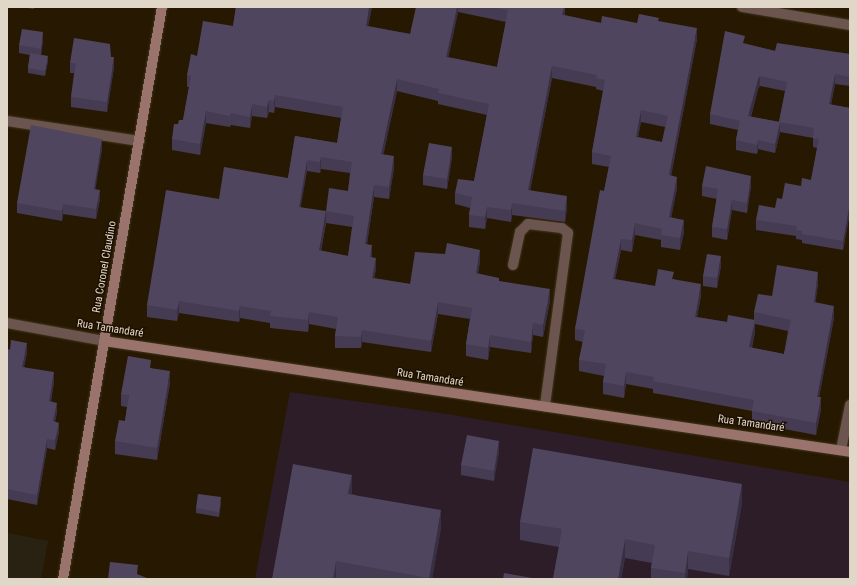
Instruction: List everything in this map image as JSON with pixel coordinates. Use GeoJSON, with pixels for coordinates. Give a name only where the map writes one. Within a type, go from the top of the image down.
{"type":"FeatureCollection","features":[{"type":"Feature","properties":{"kind":"street","name":"Rua Coronel Claudino"},"geometry":{"type":"LineString","coordinates":[[63,579],[162,7]]}},
{"type":"Feature","properties":{"kind":"street"},"geometry":{"type":"LineString","coordinates":[[742,7],[850,25]]}},
{"type":"Feature","properties":{"kind":"street"},"geometry":{"type":"LineString","coordinates":[[7,121],[139,141]]}},
{"type":"Feature","properties":{"kind":"street"},"geometry":{"type":"LineString","coordinates":[[513,265],[520,232],[528,224],[562,228],[568,233],[545,406]]}},
{"type":"Feature","properties":{"kind":"street","name":"Rua Tamandaré"},"geometry":{"type":"LineString","coordinates":[[7,323],[104,341],[845,451]]}},
{"type":"Feature","properties":{"kind":"street"},"geometry":{"type":"LineString","coordinates":[[845,451],[850,405]]}},
{"type":"Feature","properties":{"kind":"shaded area"},"geometry":{"type":"Polygon","coordinates":[[[290,392],[447,414],[850,482],[850,579],[255,579],[290,392]]]}},
{"type":"Feature","properties":{"kind":"shaded area"},"geometry":{"type":"Polygon","coordinates":[[[7,533],[48,541],[41,579],[7,579],[7,533]]]}},
{"type":"Feature","properties":{"kind":"building"},"geometry":{"type":"Polygon","coordinates":[[[236,7],[369,7],[366,26],[410,34],[416,7],[457,7],[446,57],[497,67],[508,10],[490,7],[564,7],[562,15],[601,23],[602,16],[637,23],[639,14],[659,18],[658,21],[697,28],[669,175],[677,177],[669,217],[684,220],[680,238],[661,235],[662,229],[635,223],[632,240],[621,239],[613,279],[655,286],[658,269],[674,272],[672,279],[701,284],[695,317],[727,322],[728,315],[755,320],[749,347],[784,354],[791,320],[754,312],[758,294],[772,296],[777,265],[818,272],[814,302],[834,306],[817,397],[821,397],[816,423],[752,411],[754,400],[653,381],[654,377],[626,372],[624,386],[603,382],[606,364],[579,360],[585,330],[575,329],[600,190],[604,191],[611,156],[592,152],[605,80],[596,78],[597,75],[552,66],[528,190],[567,196],[565,211],[512,203],[511,210],[487,207],[485,217],[469,215],[472,197],[455,193],[458,179],[474,181],[489,104],[438,93],[439,89],[397,79],[381,154],[394,156],[389,187],[374,185],[365,244],[372,245],[370,257],[376,258],[372,278],[410,284],[415,252],[445,254],[447,243],[480,250],[476,273],[499,278],[499,281],[550,289],[543,325],[533,323],[531,342],[490,335],[488,348],[466,344],[472,308],[438,302],[431,341],[362,330],[361,337],[335,336],[338,317],[309,312],[308,320],[270,316],[271,311],[240,306],[239,311],[179,301],[177,310],[147,305],[166,190],[219,199],[224,167],[288,178],[295,136],[337,143],[343,107],[275,95],[274,101],[269,100],[267,107],[252,104],[250,117],[231,113],[230,116],[206,111],[200,144],[172,139],[174,124],[178,124],[179,120],[183,120],[191,76],[187,75],[191,54],[197,56],[203,21],[233,26],[236,7]],[[641,110],[636,137],[662,142],[668,116],[641,110]],[[321,157],[320,162],[307,160],[299,207],[326,211],[329,188],[348,191],[352,162],[321,157]],[[326,211],[319,250],[348,256],[354,216],[326,211]]]}},
{"type":"Feature","properties":{"kind":"building"},"geometry":{"type":"Polygon","coordinates":[[[22,29],[43,32],[41,49],[19,45],[22,29]]]}},
{"type":"Feature","properties":{"kind":"building"},"geometry":{"type":"Polygon","coordinates":[[[725,31],[745,36],[743,43],[775,51],[777,43],[850,54],[850,77],[835,74],[829,104],[850,108],[850,202],[843,241],[802,234],[802,231],[796,230],[797,226],[756,220],[759,205],[775,208],[777,198],[782,199],[785,183],[801,186],[802,178],[811,180],[819,139],[813,138],[814,128],[780,122],[775,144],[758,140],[757,145],[736,140],[740,121],[710,114],[725,31]],[[760,76],[748,116],[779,122],[787,82],[760,76]]]}},
{"type":"Feature","properties":{"kind":"building"},"geometry":{"type":"Polygon","coordinates":[[[74,38],[110,44],[111,57],[114,57],[107,102],[71,97],[76,64],[70,63],[74,38]]]}},
{"type":"Feature","properties":{"kind":"building"},"geometry":{"type":"Polygon","coordinates":[[[30,53],[48,56],[45,71],[28,68],[30,53]]]}},
{"type":"Feature","properties":{"kind":"building"},"geometry":{"type":"Polygon","coordinates":[[[31,125],[102,139],[94,189],[100,190],[96,209],[63,204],[62,211],[17,203],[31,125]]]}},
{"type":"Feature","properties":{"kind":"building"},"geometry":{"type":"Polygon","coordinates":[[[429,143],[452,147],[447,179],[423,175],[429,143]]]}},
{"type":"Feature","properties":{"kind":"building"},"geometry":{"type":"Polygon","coordinates":[[[706,166],[751,176],[747,203],[732,200],[727,229],[712,227],[718,189],[702,186],[706,166]]]}},
{"type":"Feature","properties":{"kind":"building"},"geometry":{"type":"Polygon","coordinates":[[[707,254],[721,256],[717,278],[703,276],[707,254]]]}},
{"type":"Feature","properties":{"kind":"building"},"geometry":{"type":"Polygon","coordinates":[[[11,340],[27,343],[22,367],[54,372],[49,401],[57,403],[53,421],[59,423],[55,440],[47,439],[37,495],[7,489],[7,349],[10,350],[11,340]]]}},
{"type":"Feature","properties":{"kind":"building"},"geometry":{"type":"Polygon","coordinates":[[[128,356],[151,360],[150,368],[170,371],[157,448],[115,441],[119,420],[125,421],[129,395],[121,394],[128,356]]]}},
{"type":"Feature","properties":{"kind":"building"},"geometry":{"type":"Polygon","coordinates":[[[467,435],[499,441],[494,471],[461,465],[467,435]]]}},
{"type":"Feature","properties":{"kind":"building"},"geometry":{"type":"Polygon","coordinates":[[[533,448],[742,484],[729,558],[688,551],[685,573],[651,568],[655,545],[625,539],[618,579],[553,579],[562,529],[520,522],[533,448]]]}},
{"type":"Feature","properties":{"kind":"building"},"geometry":{"type":"Polygon","coordinates":[[[293,464],[352,475],[348,494],[441,510],[429,578],[336,561],[333,579],[272,579],[293,464]]]}},
{"type":"Feature","properties":{"kind":"building"},"geometry":{"type":"Polygon","coordinates":[[[198,494],[221,497],[219,512],[196,508],[198,494]]]}},
{"type":"Feature","properties":{"kind":"building"},"geometry":{"type":"Polygon","coordinates":[[[110,562],[138,565],[137,574],[147,578],[108,579],[110,562]]]}},
{"type":"Feature","properties":{"kind":"building"},"geometry":{"type":"Polygon","coordinates":[[[504,573],[538,579],[503,579],[504,573]]]}}]}
